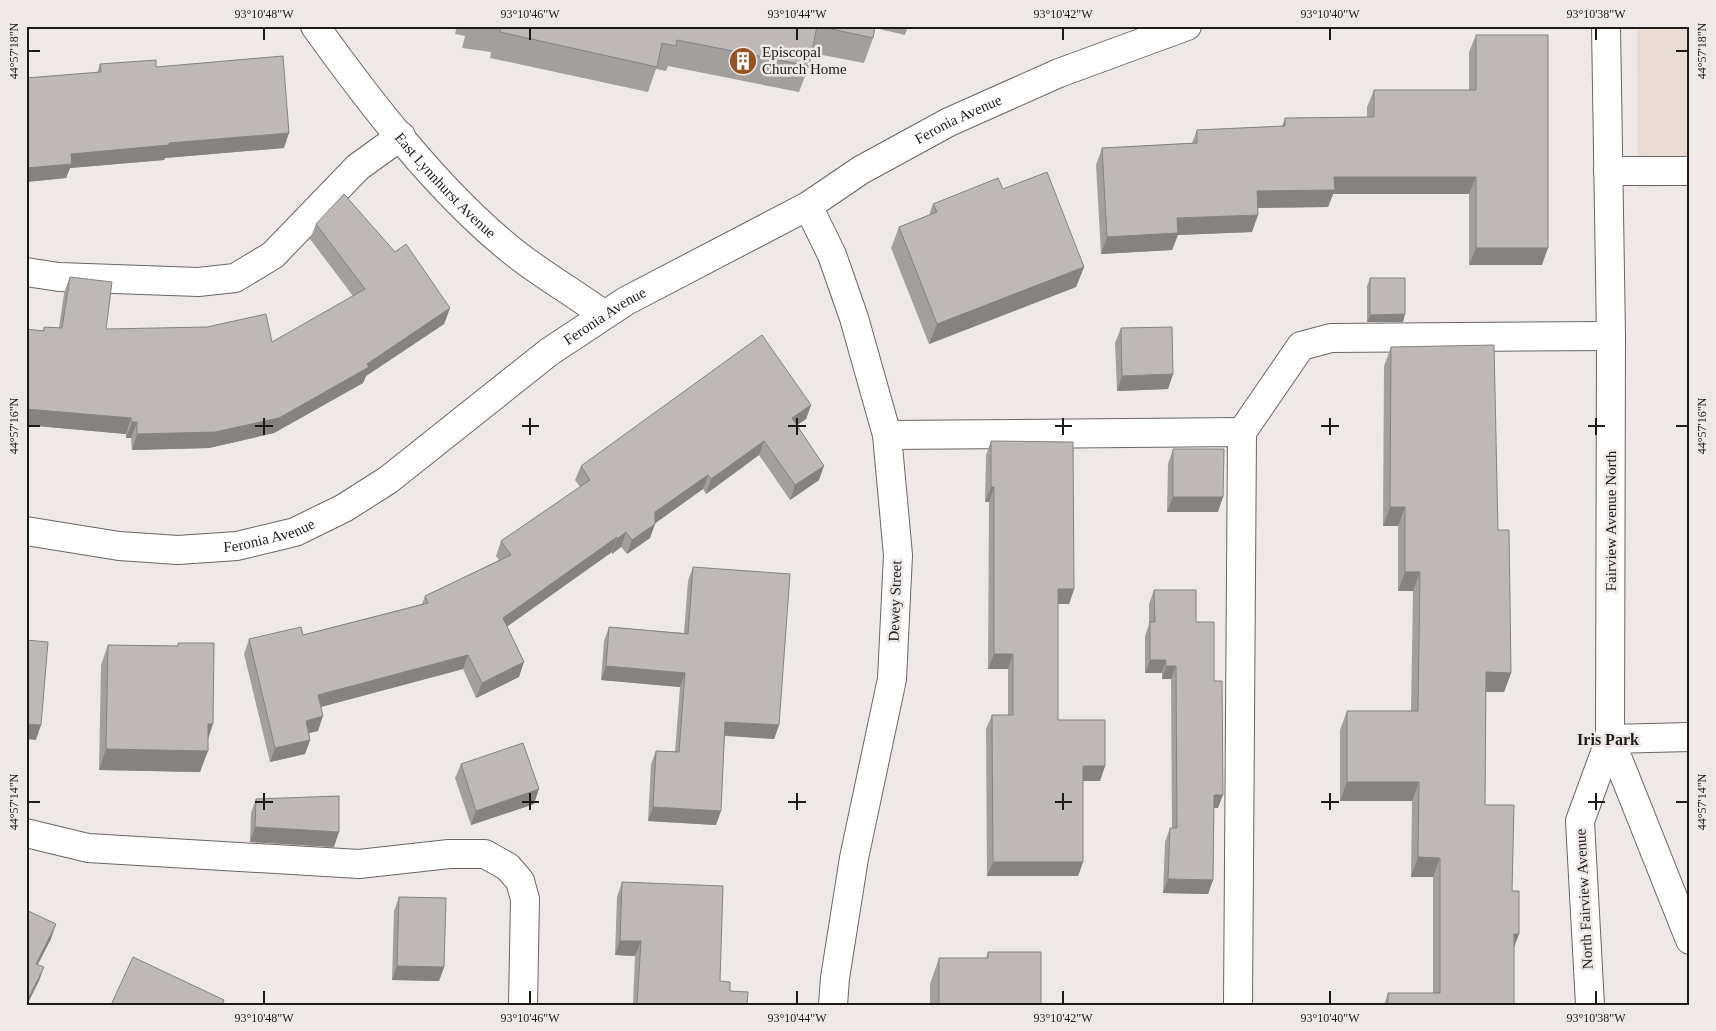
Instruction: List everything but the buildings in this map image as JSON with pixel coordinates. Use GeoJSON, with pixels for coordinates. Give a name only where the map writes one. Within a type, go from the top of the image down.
{"type":"FeatureCollection","features":[{"type":"Feature","properties":{"kind":"street","name":"East Lynnhurst Avenue"},"geometry":{"type":"LineString","coordinates":[[315,26],[353,80],[430,170],[505,245],[604,315]]}},
{"type":"Feature","properties":{"kind":"street","name":"Feronia Avenue"},"geometry":{"type":"LineString","coordinates":[[26,531],[119,546],[178,550],[237,546],[295,532],[344,508],[388,480],[549,352],[604,315],[643,292],[808,206],[861,170],[948,122],[1059,73],[1187,26]]}},
{"type":"Feature","properties":{"kind":"street","name":"Fairview Avenue North"},"geometry":{"type":"LineString","coordinates":[[1606,26],[1611,336],[1610,739],[1690,940]]}},
{"type":"Feature","properties":{"kind":"street"},"geometry":{"type":"LineString","coordinates":[[26,272],[59,277],[198,282],[235,278],[273,255],[358,167],[401,136]]}},
{"type":"Feature","properties":{"kind":"street"},"geometry":{"type":"LineString","coordinates":[[1608,171],[1683,171]]}},
{"type":"Feature","properties":{"kind":"street","name":"Dewey Street"},"geometry":{"type":"LineString","coordinates":[[808,206],[832,255],[854,318],[887,435],[898,555],[892,679],[854,858],[835,978],[833,1005]]}},
{"type":"Feature","properties":{"kind":"street"},"geometry":{"type":"LineString","coordinates":[[1238,1005],[1242,432],[1301,346],[1331,338],[1611,336]]}},
{"type":"Feature","properties":{"kind":"street"},"geometry":{"type":"LineString","coordinates":[[887,435],[1242,432]]}},
{"type":"Feature","properties":{"kind":"street"},"geometry":{"type":"LineString","coordinates":[[1610,739],[1690,737]]}},
{"type":"Feature","properties":{"kind":"street","name":"North Fairview Avenue"},"geometry":{"type":"LineString","coordinates":[[1590,1005],[1580,821],[1610,739]]}},
{"type":"Feature","properties":{"kind":"street"},"geometry":{"type":"LineString","coordinates":[[26,833],[88,848],[359,864],[449,854],[485,854],[508,866],[520,881],[525,899],[523,1005]]}},
{"type":"Feature","properties":{"kind":"shaded area"},"geometry":{"type":"Polygon","coordinates":[[[1637,26],[1690,26],[1690,185],[1638,188],[1637,26]]]}},
{"type":"Feature","properties":{"kind":"place","name":"Episcopal Church Home"},"geometry":{"type":"Point","coordinates":[743,61]}},
{"type":"Feature","properties":{"kind":"district","name":"Iris Park"},"geometry":{"type":"Point","coordinates":[1608,739]}}]}
